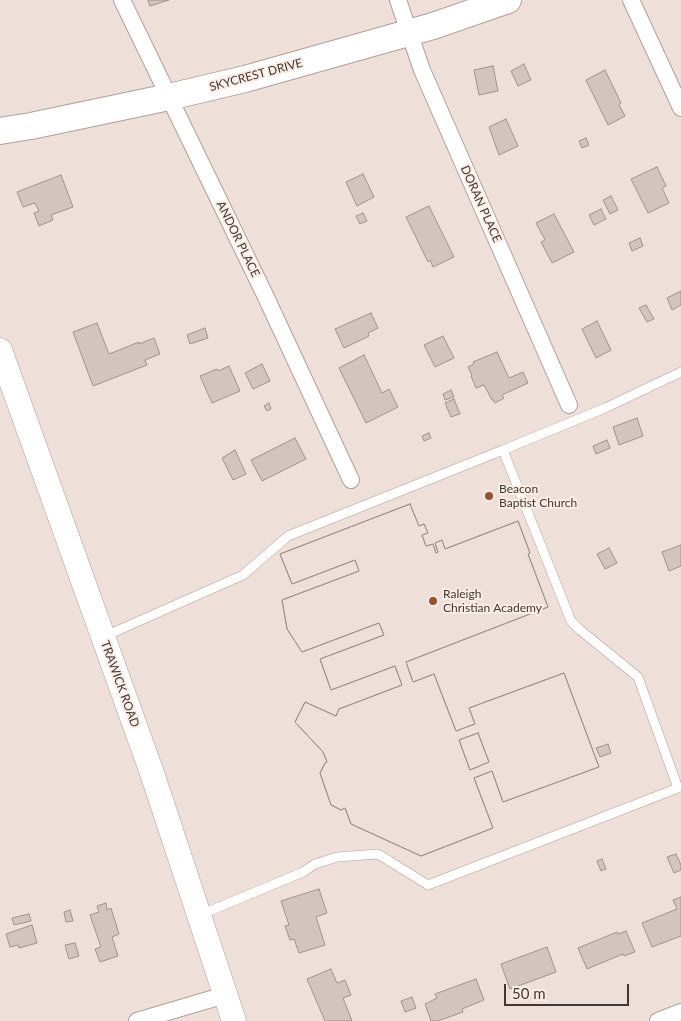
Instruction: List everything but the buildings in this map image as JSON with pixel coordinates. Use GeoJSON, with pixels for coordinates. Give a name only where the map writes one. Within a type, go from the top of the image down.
{"type":"FeatureCollection","features":[{"type":"Feature","properties":{"kind":"main road","name":"SKYCREST DRIVE"},"geometry":{"type":"LineString","coordinates":[[0,131],[169,97],[245,79],[433,26],[508,0]]}},
{"type":"Feature","properties":{"kind":"street","name":"ANDOR PLACE"},"geometry":{"type":"LineString","coordinates":[[122,0],[264,293],[351,480]]}},
{"type":"Feature","properties":{"kind":"street","name":"DORAN PLACE"},"geometry":{"type":"LineString","coordinates":[[398,0],[422,70],[570,405]]}},
{"type":"Feature","properties":{"kind":"street"},"geometry":{"type":"LineString","coordinates":[[631,0],[681,108]]}},
{"type":"Feature","properties":{"kind":"street","name":"TRAWICK ROAD"},"geometry":{"type":"LineString","coordinates":[[2,363],[152,773],[234,1021]]}},
{"type":"Feature","properties":{"kind":"street"},"geometry":{"type":"LineString","coordinates":[[137,1021],[225,995]]}},
{"type":"Feature","properties":{"kind":"street"},"geometry":{"type":"LineString","coordinates":[[658,1021],[681,1012]]}},
{"type":"Feature","properties":{"kind":"lane"},"geometry":{"type":"LineString","coordinates":[[103,637],[243,575],[288,536],[605,408],[681,372]]}},
{"type":"Feature","properties":{"kind":"lane"},"geometry":{"type":"LineString","coordinates":[[200,916],[303,872],[316,864],[337,857],[378,854],[428,885],[678,788],[638,677],[571,621],[503,450]]}},
{"type":"Feature","properties":{"kind":"place","name":"Beacon Baptist Church"},"geometry":{"type":"Point","coordinates":[489,496]}},
{"type":"Feature","properties":{"kind":"place","name":"Raleigh Christian Academy"},"geometry":{"type":"Point","coordinates":[433,601]}}]}
